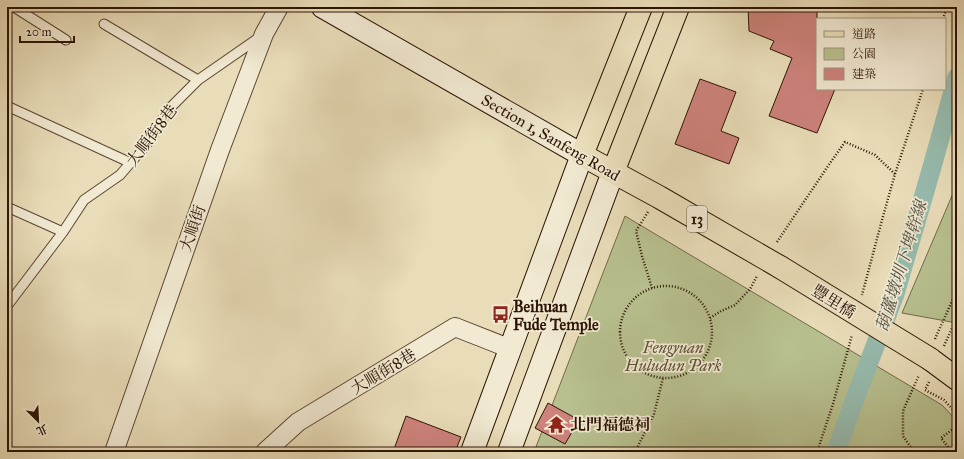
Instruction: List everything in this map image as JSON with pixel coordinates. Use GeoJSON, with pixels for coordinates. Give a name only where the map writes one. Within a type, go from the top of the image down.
{"type":"FeatureCollection","features":[{"type":"Feature","properties":{"kind":"main road"},"geometry":{"type":"LineString","coordinates":[[582,155],[641,7]]}},
{"type":"Feature","properties":{"kind":"main road"},"geometry":{"type":"LineString","coordinates":[[613,172],[678,7]]}},
{"type":"Feature","properties":{"kind":"main road","name":"Section 1, Sanfeng Road"},"geometry":{"type":"LineString","coordinates":[[582,155],[659,197],[773,263]]}},
{"type":"Feature","properties":{"kind":"main road","name":"豐里橋"},"geometry":{"type":"LineString","coordinates":[[773,263],[930,359],[957,379]]}},
{"type":"Feature","properties":{"kind":"street","name":"大順街"},"geometry":{"type":"LineString","coordinates":[[114,452],[220,150],[264,34],[279,7]]}},
{"type":"Feature","properties":{"kind":"street","name":"Section 1, Sanfeng Road"},"geometry":{"type":"LineString","coordinates":[[322,7],[582,155]]}},
{"type":"Feature","properties":{"kind":"street"},"geometry":{"type":"LineString","coordinates":[[472,452],[582,155]]}},
{"type":"Feature","properties":{"kind":"street"},"geometry":{"type":"LineString","coordinates":[[509,452],[613,172]]}},
{"type":"Feature","properties":{"kind":"street","name":"大順街8巷"},"geometry":{"type":"LineString","coordinates":[[265,452],[298,422],[455,327],[511,349]]}},
{"type":"Feature","properties":{"kind":"lane"},"geometry":{"type":"LineString","coordinates":[[14,7],[66,40]]}},
{"type":"Feature","properties":{"kind":"lane"},"geometry":{"type":"LineString","coordinates":[[104,24],[198,80]]}},
{"type":"Feature","properties":{"kind":"lane","name":"大順街8巷"},"geometry":{"type":"LineString","coordinates":[[7,306],[63,232],[84,200],[120,175],[150,140],[168,110],[198,80],[264,34]]}},
{"type":"Feature","properties":{"kind":"lane"},"geometry":{"type":"LineString","coordinates":[[7,106],[131,163]]}},
{"type":"Feature","properties":{"kind":"lane"},"geometry":{"type":"LineString","coordinates":[[7,207],[63,232]]}},
{"type":"Feature","properties":{"kind":"path"},"geometry":{"type":"LineString","coordinates":[[943,18],[947,7]]}},
{"type":"Feature","properties":{"kind":"path"},"geometry":{"type":"LineString","coordinates":[[862,296],[895,174],[923,90]]}},
{"type":"Feature","properties":{"kind":"path"},"geometry":{"type":"LineString","coordinates":[[710,318],[735,305],[773,263],[828,166],[845,142],[875,155],[895,174]]}},
{"type":"Feature","properties":{"kind":"path"},"geometry":{"type":"LineString","coordinates":[[652,288],[636,231],[659,197]]}},
{"type":"Feature","properties":{"kind":"path"},"geometry":{"type":"LineString","coordinates":[[667,286],[681,288],[694,295],[704,306],[710,318],[712,333],[710,347],[702,360],[692,370],[679,376],[663,378],[648,374],[634,366],[624,353],[620,338],[621,322],[627,307],[638,295],[652,288],[667,286]]}},
{"type":"Feature","properties":{"kind":"path"},"geometry":{"type":"LineString","coordinates":[[953,299],[957,290]]}},
{"type":"Feature","properties":{"kind":"path"},"geometry":{"type":"LineString","coordinates":[[816,452],[833,404],[852,334]]}},
{"type":"Feature","properties":{"kind":"path"},"geometry":{"type":"LineString","coordinates":[[635,452],[654,414],[663,378]]}},
{"type":"Feature","properties":{"kind":"path"},"geometry":{"type":"LineString","coordinates":[[903,411],[903,436],[914,452]]}},
{"type":"Feature","properties":{"kind":"path"},"geometry":{"type":"LineString","coordinates":[[957,426],[941,438],[948,447],[957,451]]}},
{"type":"Feature","properties":{"kind":"path"},"geometry":{"type":"LineString","coordinates":[[936,452],[948,447]]}},
{"type":"Feature","properties":{"kind":"green space"},"geometry":{"type":"Polygon","coordinates":[[[957,184],[957,323],[902,313],[957,184]]]}},
{"type":"Feature","properties":{"kind":"green space","name":"Fengyuan Huludun Park"},"geometry":{"type":"Polygon","coordinates":[[[625,216],[942,405],[957,421],[957,452],[534,452],[625,216]]]}},
{"type":"Feature","properties":{"kind":"building"},"geometry":{"type":"Polygon","coordinates":[[[748,7],[817,7],[816,90],[835,90],[817,133],[769,116],[792,58],[770,49],[774,41],[749,31],[748,7]]]}},
{"type":"Feature","properties":{"kind":"building"},"geometry":{"type":"Polygon","coordinates":[[[700,79],[736,92],[721,131],[739,138],[729,164],[675,144],[700,79]]]}},
{"type":"Feature","properties":{"kind":"building","name":"北門福德祠"},"geometry":{"type":"Polygon","coordinates":[[[548,403],[579,420],[565,444],[535,428],[548,403]]]}},
{"type":"Feature","properties":{"kind":"building"},"geometry":{"type":"Polygon","coordinates":[[[406,416],[461,437],[455,452],[393,452],[406,416]]]}},
{"type":"Feature","properties":{"kind":"waterway","name":"葫蘆墩圳下埤幹線"},"geometry":{"type":"LineString","coordinates":[[836,452],[895,294],[957,77]]}},
{"type":"Feature","properties":{"kind":"place","name":"Beihuan Fude Temple"},"geometry":{"type":"Point","coordinates":[500,315]}},
{"type":"Feature","properties":{"kind":"place","name":"北門福德祠"},"geometry":{"type":"Point","coordinates":[557,424]}}]}
